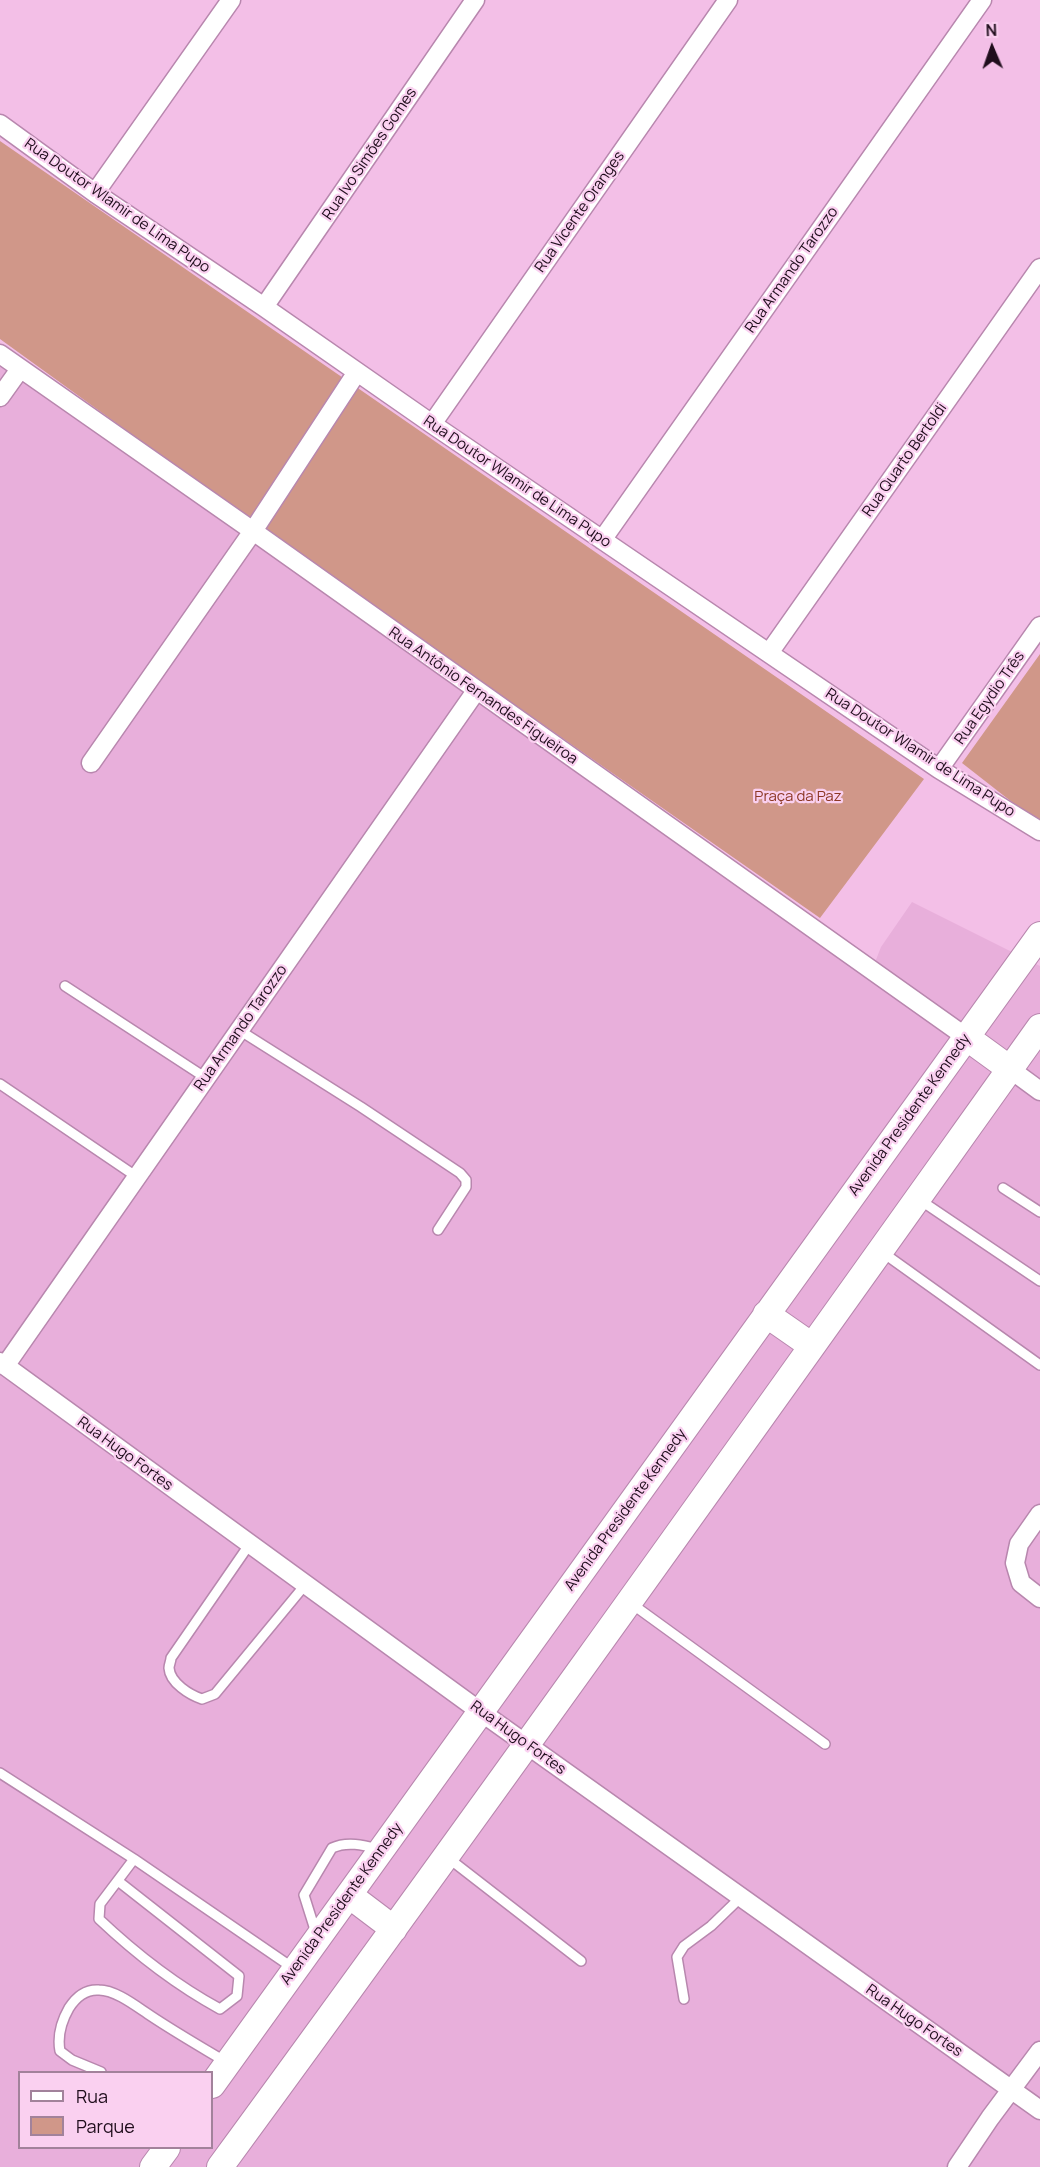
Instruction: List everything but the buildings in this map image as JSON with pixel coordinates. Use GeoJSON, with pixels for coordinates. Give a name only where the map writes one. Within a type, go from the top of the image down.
{"type":"FeatureCollection","features":[{"type":"Feature","properties":{"kind":"main road","name":"Avenida Presidente Kennedy"},"geometry":{"type":"LineString","coordinates":[[213,2084],[1040,935]]}},
{"type":"Feature","properties":{"kind":"main road"},"geometry":{"type":"LineString","coordinates":[[220,2167],[447,1857],[1040,1027]]}},
{"type":"Feature","properties":{"kind":"main road"},"geometry":{"type":"LineString","coordinates":[[966,1037],[1010,1069]]}},
{"type":"Feature","properties":{"kind":"main road"},"geometry":{"type":"LineString","coordinates":[[766,1314],[812,1346]]}},
{"type":"Feature","properties":{"kind":"main road"},"geometry":{"type":"LineString","coordinates":[[349,1895],[394,1929]]}},
{"type":"Feature","properties":{"kind":"main road"},"geometry":{"type":"LineString","coordinates":[[153,2167],[166,2149]]}},
{"type":"Feature","properties":{"kind":"street"},"geometry":{"type":"LineString","coordinates":[[94,193],[231,0]]}},
{"type":"Feature","properties":{"kind":"street","name":"Rua Ivo Simões Gomes"},"geometry":{"type":"LineString","coordinates":[[264,307],[475,0]]}},
{"type":"Feature","properties":{"kind":"street","name":"Rua Vicente Oranges"},"geometry":{"type":"LineString","coordinates":[[432,424],[728,0]]}},
{"type":"Feature","properties":{"kind":"street","name":"Rua Armando Tarozzo"},"geometry":{"type":"LineString","coordinates":[[602,540],[982,0]]}},
{"type":"Feature","properties":{"kind":"street","name":"Rua Doutor Wlamir de Lima Pupo"},"geometry":{"type":"LineString","coordinates":[[0,124],[94,193],[602,540],[939,769],[1040,831]]}},
{"type":"Feature","properties":{"kind":"street","name":"Rua Quarto Bertoldi"},"geometry":{"type":"LineString","coordinates":[[770,652],[1040,268]]}},
{"type":"Feature","properties":{"kind":"street","name":"Rua Antônio Fernandes Figueiroa"},"geometry":{"type":"LineString","coordinates":[[0,354],[966,1037]]}},
{"type":"Feature","properties":{"kind":"street"},"geometry":{"type":"LineString","coordinates":[[0,397],[20,369]]}},
{"type":"Feature","properties":{"kind":"street"},"geometry":{"type":"LineString","coordinates":[[91,763],[253,531],[357,372]]}},
{"type":"Feature","properties":{"kind":"street","name":"Rua Egydio Três"},"geometry":{"type":"LineString","coordinates":[[939,769],[1040,626]]}},
{"type":"Feature","properties":{"kind":"street","name":"Rua Armando Tarozzo"},"geometry":{"type":"LineString","coordinates":[[3,1364],[136,1178],[476,691]]}},
{"type":"Feature","properties":{"kind":"street"},"geometry":{"type":"LineString","coordinates":[[1010,1069],[1040,1091]]}},
{"type":"Feature","properties":{"kind":"street","name":"Rua Hugo Fortes"},"geometry":{"type":"LineString","coordinates":[[3,1364],[481,1712],[1040,2110]]}},
{"type":"Feature","properties":{"kind":"street"},"geometry":{"type":"LineString","coordinates":[[1040,1514],[1019,1544],[1015,1563],[1021,1583],[1040,1598]]}},
{"type":"Feature","properties":{"kind":"street"},"geometry":{"type":"LineString","coordinates":[[957,2167],[1040,2051]]}},
{"type":"Feature","properties":{"kind":"lane"},"geometry":{"type":"LineString","coordinates":[[65,986],[206,1078]]}},
{"type":"Feature","properties":{"kind":"lane"},"geometry":{"type":"LineString","coordinates":[[239,1030],[362,1107],[460,1173],[466,1180],[466,1187],[438,1230]]}},
{"type":"Feature","properties":{"kind":"lane"},"geometry":{"type":"LineString","coordinates":[[0,1084],[136,1178]]}},
{"type":"Feature","properties":{"kind":"lane"},"geometry":{"type":"LineString","coordinates":[[1003,1188],[1040,1212]]}},
{"type":"Feature","properties":{"kind":"lane"},"geometry":{"type":"LineString","coordinates":[[918,1198],[1040,1281]]}},
{"type":"Feature","properties":{"kind":"lane"},"geometry":{"type":"LineString","coordinates":[[880,1250],[1040,1365]]}},
{"type":"Feature","properties":{"kind":"lane"},"geometry":{"type":"LineString","coordinates":[[249,1545],[171,1658],[169,1669],[175,1682],[192,1696],[202,1699],[215,1694],[305,1585]]}},
{"type":"Feature","properties":{"kind":"lane"},"geometry":{"type":"LineString","coordinates":[[630,1602],[825,1744]]}},
{"type":"Feature","properties":{"kind":"lane"},"geometry":{"type":"LineString","coordinates":[[0,1773],[134,1859],[295,1969]]}},
{"type":"Feature","properties":{"kind":"lane"},"geometry":{"type":"LineString","coordinates":[[318,1938],[304,1895],[332,1848],[350,1844],[382,1849]]}},
{"type":"Feature","properties":{"kind":"lane"},"geometry":{"type":"LineString","coordinates":[[447,1857],[581,1960]]}},
{"type":"Feature","properties":{"kind":"lane"},"geometry":{"type":"LineString","coordinates":[[118,1881],[239,1976],[237,1996],[220,2009],[195,1995],[131,1949],[99,1919],[100,1904],[134,1859]]}},
{"type":"Feature","properties":{"kind":"lane"},"geometry":{"type":"LineString","coordinates":[[684,1999],[678,1957],[684,1946],[711,1926],[740,1898]]}},
{"type":"Feature","properties":{"kind":"lane"},"geometry":{"type":"LineString","coordinates":[[97,2071],[72,2060],[60,2051],[58,2039],[63,2019],[74,1999],[87,1991],[101,1989],[132,2002],[228,2063]]}},
{"type":"Feature","properties":{"kind":"shaded area"},"geometry":{"type":"Polygon","coordinates":[[[0,354],[872,970],[881,947],[912,902],[1040,966],[1040,2167],[0,2167],[0,354]]]}},
{"type":"Feature","properties":{"kind":"green space","name":"Praça da Paz"},"geometry":{"type":"Polygon","coordinates":[[[0,141],[924,779],[820,918],[257,525],[0,339],[0,141]]]}},
{"type":"Feature","properties":{"kind":"green space"},"geometry":{"type":"Polygon","coordinates":[[[1040,654],[1040,824],[962,763],[1040,654]]]}}]}
